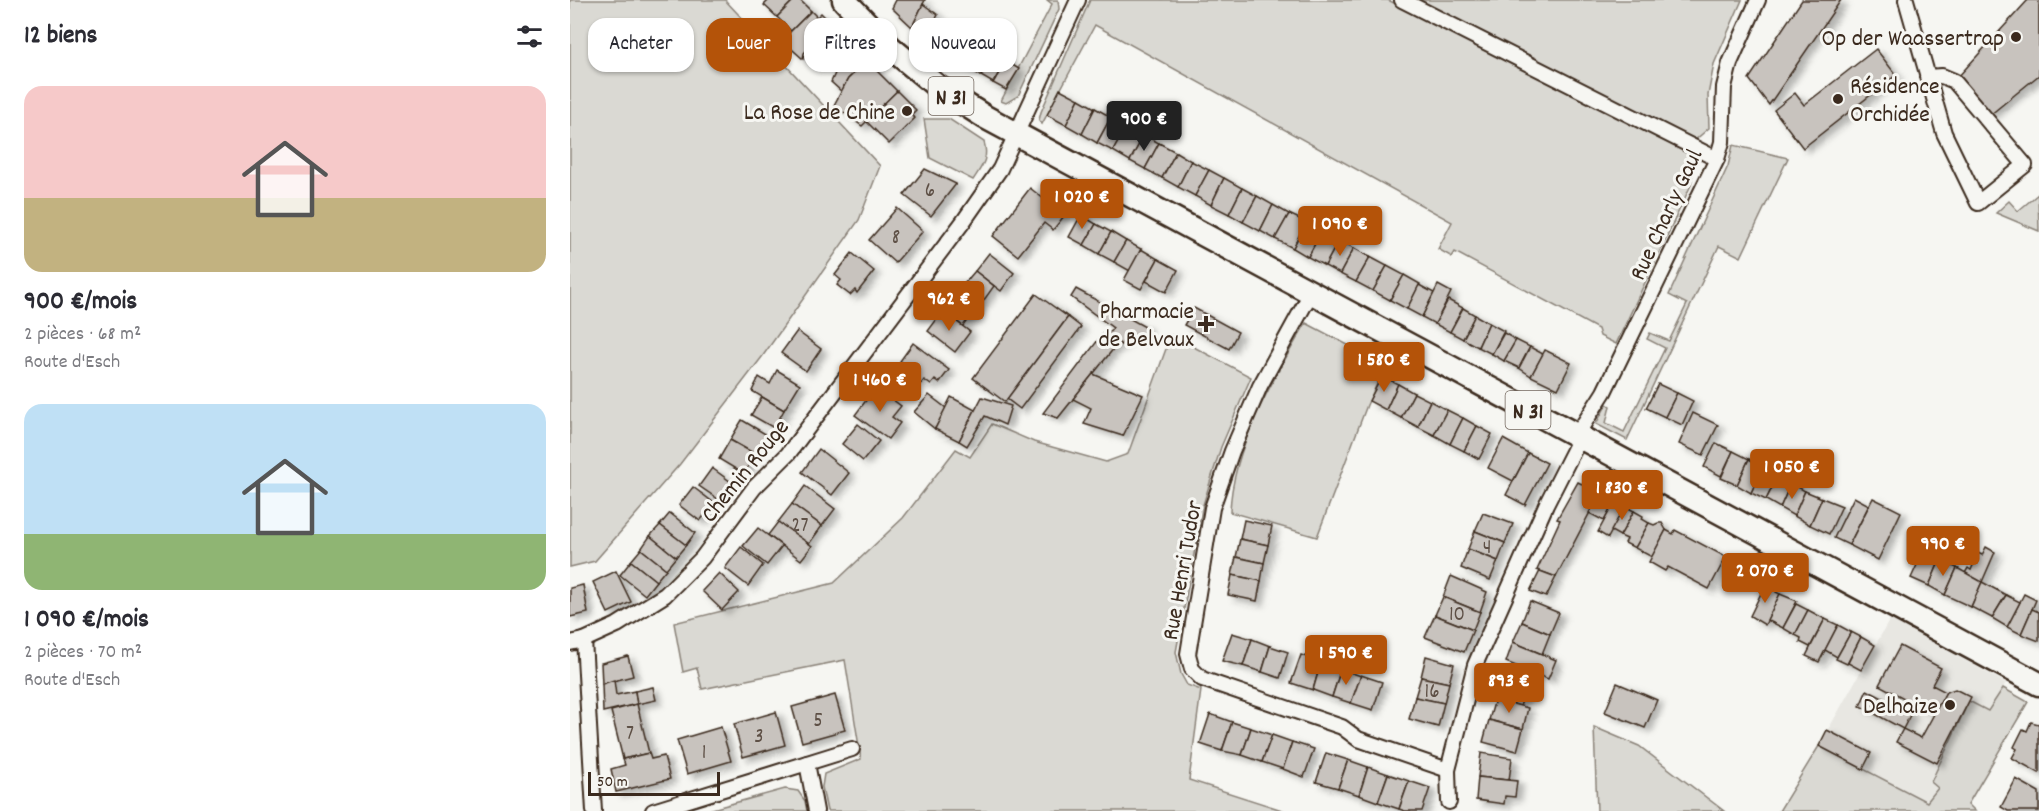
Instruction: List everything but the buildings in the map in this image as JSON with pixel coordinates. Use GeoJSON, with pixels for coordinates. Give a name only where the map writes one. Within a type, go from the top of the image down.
{"type":"FeatureCollection","features":[{"type":"Feature","properties":{"kind":"main road","name":"N 31"},"geometry":{"type":"LineString","coordinates":[[844,0],[891,48],[938,87],[1017,135],[2039,684]]}},
{"type":"Feature","properties":{"kind":"street","name":"Chemin Rouge"},"geometry":{"type":"LineString","coordinates":[[570,643],[584,640],[617,626],[664,595],[702,558],[754,488],[788,454],[963,222],[1000,169],[1078,0]]}},
{"type":"Feature","properties":{"kind":"street"},"geometry":{"type":"LineString","coordinates":[[1402,0],[1717,159]]}},
{"type":"Feature","properties":{"kind":"street","name":"Rue Charly Gaul"},"geometry":{"type":"LineString","coordinates":[[1578,437],[1584,420],[1600,400],[1619,363],[1717,159],[1722,142],[1724,87],[1730,63],[1758,0]]}},
{"type":"Feature","properties":{"kind":"street"},"geometry":{"type":"LineString","coordinates":[[1906,0],[1927,77],[1944,133],[1978,203],[2025,165],[1954,81],[1942,76],[1927,77]]}},
{"type":"Feature","properties":{"kind":"street","name":"Rue Henri Tudor"},"geometry":{"type":"LineString","coordinates":[[1311,293],[1260,386],[1232,451],[1212,508],[1188,654],[1192,669],[1202,679],[1342,727],[1358,739],[1448,770]]}},
{"type":"Feature","properties":{"kind":"street"},"geometry":{"type":"LineString","coordinates":[[1449,802],[1448,770],[1475,665],[1578,437]]}},
{"type":"Feature","properties":{"kind":"street"},"geometry":{"type":"LineString","coordinates":[[584,640],[594,811]]}},
{"type":"Feature","properties":{"kind":"street"},"geometry":{"type":"LineString","coordinates":[[653,811],[852,749]]}},
{"type":"Feature","properties":{"kind":"street"},"geometry":{"type":"LineString","coordinates":[[807,763],[816,811]]}},
{"type":"Feature","properties":{"kind":"shaded area"},"geometry":{"type":"Polygon","coordinates":[[[570,0],[725,0],[742,18],[706,18],[706,72],[792,72],[880,166],[859,220],[762,357],[680,464],[595,561],[570,567],[570,0]]]}},
{"type":"Feature","properties":{"kind":"shaded area"},"geometry":{"type":"Polygon","coordinates":[[[1047,0],[1058,0],[1059,9],[1018,96],[1006,103],[1001,101],[1017,72],[1052,4],[1047,0]]]}},
{"type":"Feature","properties":{"kind":"shaded area"},"geometry":{"type":"Polygon","coordinates":[[[1090,0],[1388,0],[1692,154],[1694,165],[1691,185],[1616,344],[1600,336],[1598,329],[1455,252],[1452,257],[1438,249],[1452,222],[1095,25],[1042,124],[1039,120],[1041,112],[1090,0]]]}},
{"type":"Feature","properties":{"kind":"shaded area"},"geometry":{"type":"Polygon","coordinates":[[[1416,0],[1742,0],[1714,64],[1708,95],[1709,128],[1694,141],[1416,0]]]}},
{"type":"Feature","properties":{"kind":"shaded area"},"geometry":{"type":"Polygon","coordinates":[[[924,119],[949,119],[984,142],[985,158],[973,180],[930,158],[924,119]]]}},
{"type":"Feature","properties":{"kind":"shaded area"},"geometry":{"type":"Polygon","coordinates":[[[1733,145],[1788,158],[1741,257],[1719,246],[1627,440],[1596,424],[1607,404],[1610,406],[1606,423],[1624,432],[1665,348],[1647,339],[1650,333],[1669,341],[1687,304],[1669,295],[1728,166],[1733,145]]]}},
{"type":"Feature","properties":{"kind":"shaded area"},"geometry":{"type":"Polygon","coordinates":[[[2038,194],[2039,231],[1996,213],[2009,201],[2018,211],[2038,194]]]}},
{"type":"Feature","properties":{"kind":"shaded area"},"geometry":{"type":"Polygon","coordinates":[[[1306,323],[1386,365],[1367,405],[1317,537],[1230,512],[1238,463],[1246,438],[1268,390],[1306,323]]]}},
{"type":"Feature","properties":{"kind":"shaded area"},"geometry":{"type":"Polygon","coordinates":[[[1171,335],[1251,377],[1221,447],[1203,505],[1176,652],[1181,674],[1187,685],[1201,690],[1189,780],[1285,811],[827,811],[822,787],[824,774],[861,759],[845,660],[702,689],[697,668],[683,672],[674,623],[834,583],[903,518],[956,449],[970,457],[992,424],[1034,442],[1106,462],[1128,454],[1171,335]]]}},
{"type":"Feature","properties":{"kind":"shaded area"},"geometry":{"type":"Polygon","coordinates":[[[1890,619],[2006,683],[1988,711],[1969,701],[1931,782],[1938,787],[1927,802],[1819,746],[1890,619]]]}},
{"type":"Feature","properties":{"kind":"shaded area"},"geometry":{"type":"Polygon","coordinates":[[[2003,688],[2028,702],[1968,804],[1975,811],[1779,811],[1819,746],[1927,802],[1938,788],[1931,782],[1969,701],[1988,711],[2003,688]]]}},
{"type":"Feature","properties":{"kind":"shaded area"},"geometry":{"type":"Polygon","coordinates":[[[1594,727],[1639,746],[1724,811],[1597,811],[1594,727]]]}},
{"type":"Feature","properties":{"kind":"shaded area"},"geometry":{"type":"Polygon","coordinates":[[[785,789],[798,791],[805,801],[807,811],[705,811],[785,789]]]}},
{"type":"Feature","properties":{"kind":"place","name":"Op der Waassertrap"},"geometry":{"type":"Point","coordinates":[2016,37]}},
{"type":"Feature","properties":{"kind":"place","name":"Résidence Orchidée"},"geometry":{"type":"Point","coordinates":[1838,99]}},
{"type":"Feature","properties":{"kind":"place","name":"La Rose de Chine"},"geometry":{"type":"Point","coordinates":[907,111]}},
{"type":"Feature","properties":{"kind":"place","name":"Pharmacie de Belvaux"},"geometry":{"type":"Point","coordinates":[1206,324]}},
{"type":"Feature","properties":{"kind":"place","name":"Delhaize"},"geometry":{"type":"Point","coordinates":[1950,705]}}]}
